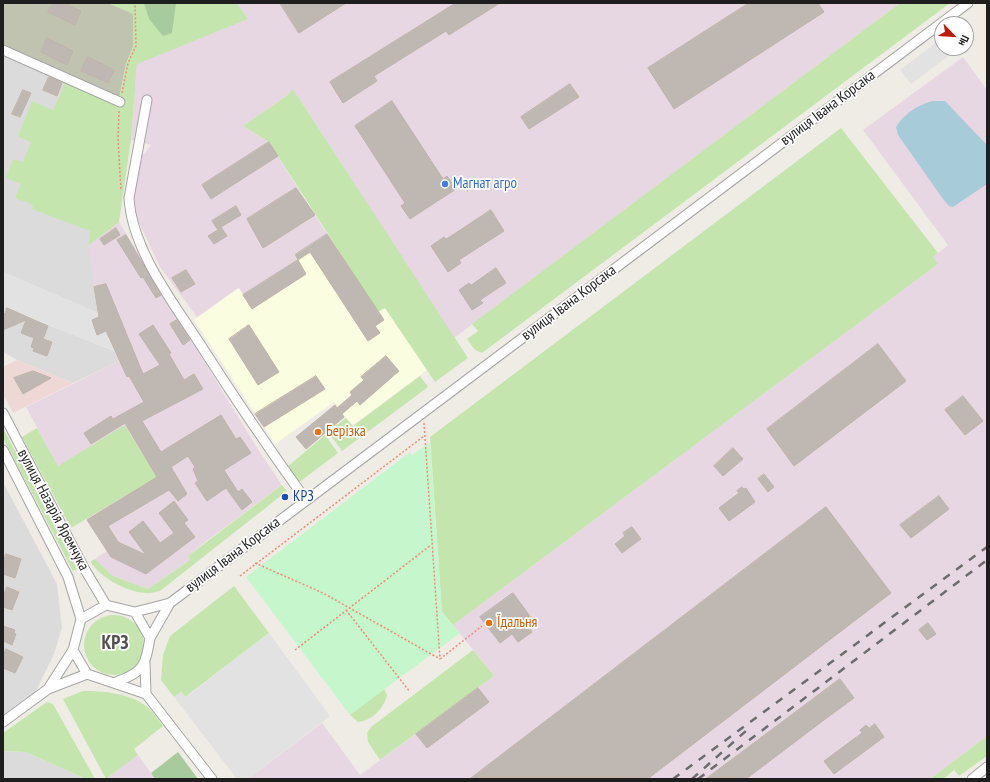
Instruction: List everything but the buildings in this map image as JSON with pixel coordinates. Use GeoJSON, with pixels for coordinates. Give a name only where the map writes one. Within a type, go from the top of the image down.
{"type":"FeatureCollection","features":[{"type":"Feature","properties":{"kind":"street","name":"вулиця Івана Корсака"},"geometry":{"type":"LineString","coordinates":[[170,603],[968,3]]}},
{"type":"Feature","properties":{"kind":"street"},"geometry":{"type":"LineString","coordinates":[[3,50],[120,102]]}},
{"type":"Feature","properties":{"kind":"street"},"geometry":{"type":"LineString","coordinates":[[147,100],[129,198],[130,213],[148,261],[251,423],[306,500]]}},
{"type":"Feature","properties":{"kind":"street","name":"вулиця Назарія Яремчука"},"geometry":{"type":"LineString","coordinates":[[3,413],[84,568],[106,605]]}},
{"type":"Feature","properties":{"kind":"street","name":"вулиця Назарія Яремчука"},"geometry":{"type":"LineString","coordinates":[[3,450],[68,577],[81,620]]}},
{"type":"Feature","properties":{"kind":"street"},"geometry":{"type":"LineString","coordinates":[[48,689],[73,650],[81,620],[106,605],[135,612],[170,603]]}},
{"type":"Feature","properties":{"kind":"street"},"geometry":{"type":"LineString","coordinates":[[146,694],[145,663],[150,638],[170,603]]}},
{"type":"Feature","properties":{"kind":"street"},"geometry":{"type":"LineString","coordinates":[[135,612],[150,638]]}},
{"type":"Feature","properties":{"kind":"street"},"geometry":{"type":"LineString","coordinates":[[73,650],[87,674]]}},
{"type":"Feature","properties":{"kind":"street"},"geometry":{"type":"LineString","coordinates":[[116,682],[133,676],[145,663]]}},
{"type":"Feature","properties":{"kind":"street"},"geometry":{"type":"LineString","coordinates":[[3,722],[48,689],[87,674],[116,682],[146,694],[212,779]]}},
{"type":"Feature","properties":{"kind":"street"},"geometry":{"type":"LineString","coordinates":[[972,779],[984,773]]}},
{"type":"Feature","properties":{"kind":"path"},"geometry":{"type":"LineString","coordinates":[[424,412],[424,436],[431,545],[440,659]]}},
{"type":"Feature","properties":{"kind":"path"},"geometry":{"type":"LineString","coordinates":[[240,576],[255,563],[424,436]]}},
{"type":"Feature","properties":{"kind":"path"},"geometry":{"type":"LineString","coordinates":[[295,650],[431,545]]}},
{"type":"Feature","properties":{"kind":"path"},"geometry":{"type":"LineString","coordinates":[[255,563],[323,594],[440,659]]}},
{"type":"Feature","properties":{"kind":"path"},"geometry":{"type":"LineString","coordinates":[[346,610],[410,692]]}},
{"type":"Feature","properties":{"kind":"path"},"geometry":{"type":"LineString","coordinates":[[440,659],[482,626]]}},
{"type":"Feature","properties":{"kind":"shaded area"},"geometry":{"type":"Polygon","coordinates":[[[3,3],[108,3],[133,13],[133,47],[126,64],[119,99],[3,48],[3,3]]]}},
{"type":"Feature","properties":{"kind":"shaded area"},"geometry":{"type":"Polygon","coordinates":[[[237,3],[900,3],[454,338],[293,89],[285,97],[243,126],[268,141],[327,234],[295,255],[306,274],[252,309],[238,288],[197,317],[160,267],[135,214],[134,193],[140,155],[144,154],[151,145],[131,140],[137,63],[248,19],[237,3]]]}},
{"type":"Feature","properties":{"kind":"shaded area"},"geometry":{"type":"Polygon","coordinates":[[[934,44],[934,56],[948,56],[911,84],[900,70],[934,44]]]}},
{"type":"Feature","properties":{"kind":"shaded area"},"geometry":{"type":"Polygon","coordinates":[[[3,53],[117,104],[94,287],[98,313],[3,272],[3,53]]]}},
{"type":"Feature","properties":{"kind":"shaded area"},"geometry":{"type":"Polygon","coordinates":[[[963,57],[987,90],[987,736],[930,779],[248,779],[322,723],[360,775],[494,676],[453,625],[938,264],[933,257],[948,245],[863,130],[963,57]]]}},
{"type":"Feature","properties":{"kind":"shaded area"},"geometry":{"type":"Polygon","coordinates":[[[119,222],[259,451],[282,485],[205,542],[188,556],[191,559],[148,589],[113,576],[95,559],[107,551],[87,520],[26,407],[119,361],[98,313],[89,245],[119,222]]]}},
{"type":"Feature","properties":{"kind":"shaded area"},"geometry":{"type":"Polygon","coordinates":[[[327,234],[378,311],[385,308],[427,370],[352,426],[334,402],[275,444],[194,320],[239,288],[252,309],[306,275],[294,255],[327,234]]]}},
{"type":"Feature","properties":{"kind":"shaded area"},"geometry":{"type":"Polygon","coordinates":[[[3,272],[98,313],[114,351],[3,307],[3,272]]]}},
{"type":"Feature","properties":{"kind":"shaded area"},"geometry":{"type":"Polygon","coordinates":[[[3,307],[114,351],[119,361],[73,383],[17,360],[3,352],[3,307]]]}},
{"type":"Feature","properties":{"kind":"shaded area"},"geometry":{"type":"Polygon","coordinates":[[[17,360],[73,383],[13,413],[3,394],[3,367],[17,360]]]}},
{"type":"Feature","properties":{"kind":"shaded area"},"geometry":{"type":"Polygon","coordinates":[[[3,482],[57,584],[62,628],[54,654],[35,693],[3,716],[3,482]]]}},
{"type":"Feature","properties":{"kind":"shaded area"},"geometry":{"type":"Polygon","coordinates":[[[269,633],[330,716],[248,779],[237,779],[174,697],[181,692],[186,697],[269,633]]]}},
{"type":"Feature","properties":{"kind":"shaded area"},"geometry":{"type":"Polygon","coordinates":[[[3,751],[26,752],[86,779],[3,779],[3,751]]]}},
{"type":"Feature","properties":{"kind":"shaded area"},"geometry":{"type":"Polygon","coordinates":[[[138,755],[155,779],[106,779],[138,755]]]}},
{"type":"Feature","properties":{"kind":"green space"},"geometry":{"type":"Polygon","coordinates":[[[108,3],[237,3],[248,19],[137,64],[131,140],[119,222],[89,245],[90,231],[32,209],[33,205],[15,198],[21,184],[6,178],[13,159],[23,162],[31,142],[18,137],[32,101],[53,110],[66,81],[118,103],[126,64],[133,47],[133,14],[108,3]]]}},
{"type":"Feature","properties":{"kind":"green space"},"geometry":{"type":"Polygon","coordinates":[[[144,3],[176,3],[172,33],[163,36],[149,19],[144,3]]]}},
{"type":"Feature","properties":{"kind":"green space"},"geometry":{"type":"Polygon","coordinates":[[[900,3],[950,3],[482,353],[475,350],[467,339],[478,331],[472,324],[900,3]]]}},
{"type":"Feature","properties":{"kind":"green space"},"geometry":{"type":"Polygon","coordinates":[[[293,89],[468,358],[435,382],[385,308],[378,312],[269,142],[243,126],[285,97],[293,89]]]}},
{"type":"Feature","properties":{"kind":"green space"},"geometry":{"type":"Polygon","coordinates":[[[841,128],[938,253],[933,257],[938,264],[453,625],[442,612],[430,437],[841,128]]]}},
{"type":"Feature","properties":{"kind":"green space"},"geometry":{"type":"Polygon","coordinates":[[[420,376],[428,387],[342,451],[328,432],[346,418],[353,426],[420,376]]]}},
{"type":"Feature","properties":{"kind":"green space"},"geometry":{"type":"Polygon","coordinates":[[[125,425],[157,477],[71,528],[22,437],[37,428],[58,466],[125,425]]]}},
{"type":"Feature","properties":{"kind":"green space"},"geometry":{"type":"Polygon","coordinates":[[[3,428],[77,569],[73,571],[3,438],[3,428]]]}},
{"type":"Feature","properties":{"kind":"green space"},"geometry":{"type":"Polygon","coordinates":[[[325,435],[338,453],[298,483],[287,467],[325,435]]]}},
{"type":"Feature","properties":{"kind":"green space"},"geometry":{"type":"Polygon","coordinates":[[[430,442],[442,612],[460,633],[350,715],[246,577],[410,452],[412,455],[430,442]]]}},
{"type":"Feature","properties":{"kind":"green space"},"geometry":{"type":"Polygon","coordinates":[[[282,485],[287,491],[160,591],[147,593],[129,590],[107,578],[90,562],[95,559],[113,576],[148,589],[190,560],[188,556],[282,485]]]}},
{"type":"Feature","properties":{"kind":"green space"},"geometry":{"type":"Polygon","coordinates":[[[234,586],[269,633],[185,697],[181,692],[174,697],[161,680],[163,655],[170,636],[234,586]]]}},
{"type":"Feature","properties":{"kind":"green space"},"geometry":{"type":"Polygon","coordinates":[[[108,615],[120,615],[131,620],[139,628],[144,639],[142,657],[131,670],[120,675],[108,675],[97,670],[89,662],[84,651],[84,639],[89,628],[97,620],[108,615]]]}},
{"type":"Feature","properties":{"kind":"green space"},"geometry":{"type":"Polygon","coordinates":[[[473,650],[494,676],[380,760],[368,742],[367,733],[371,727],[473,650]]]}},
{"type":"Feature","properties":{"kind":"green space"},"geometry":{"type":"Polygon","coordinates":[[[384,689],[387,695],[383,705],[377,713],[368,719],[358,722],[350,715],[384,689]]]}},
{"type":"Feature","properties":{"kind":"green space"},"geometry":{"type":"Polygon","coordinates":[[[83,691],[107,692],[132,698],[149,708],[163,726],[134,749],[138,755],[106,779],[63,699],[83,691]]]}},
{"type":"Feature","properties":{"kind":"green space"},"geometry":{"type":"Polygon","coordinates":[[[47,702],[53,704],[95,779],[86,779],[26,752],[3,751],[3,733],[47,702]]]}},
{"type":"Feature","properties":{"kind":"green space"},"geometry":{"type":"Polygon","coordinates":[[[987,736],[987,756],[959,776],[954,770],[943,779],[930,779],[987,736]]]}},
{"type":"Feature","properties":{"kind":"green space"},"geometry":{"type":"Polygon","coordinates":[[[178,752],[198,779],[155,779],[151,773],[178,752]]]}},
{"type":"Feature","properties":{"kind":"water"},"geometry":{"type":"Polygon","coordinates":[[[932,101],[945,101],[987,145],[987,184],[953,207],[949,206],[943,199],[898,135],[896,127],[911,111],[932,101]]]}},
{"type":"Feature","properties":{"kind":"railway"},"geometry":{"type":"LineString","coordinates":[[673,779],[987,547]]}},
{"type":"Feature","properties":{"kind":"railway"},"geometry":{"type":"LineString","coordinates":[[698,779],[987,560]]}},
{"type":"Feature","properties":{"kind":"railway"},"geometry":{"type":"LineString","coordinates":[[692,779],[747,730]]}},
{"type":"Feature","properties":{"kind":"place","name":"Магнат агро"},"geometry":{"type":"Point","coordinates":[445,184]}},
{"type":"Feature","properties":{"kind":"place","name":"Берізка"},"geometry":{"type":"Point","coordinates":[318,432]}},
{"type":"Feature","properties":{"kind":"place","name":"КРЗ"},"geometry":{"type":"Point","coordinates":[285,497]}},
{"type":"Feature","properties":{"kind":"place","name":"Їдальня"},"geometry":{"type":"Point","coordinates":[489,623]}},
{"type":"Feature","properties":{"kind":"district","name":"КРЗ"},"geometry":{"type":"Point","coordinates":[115,644]}}]}
